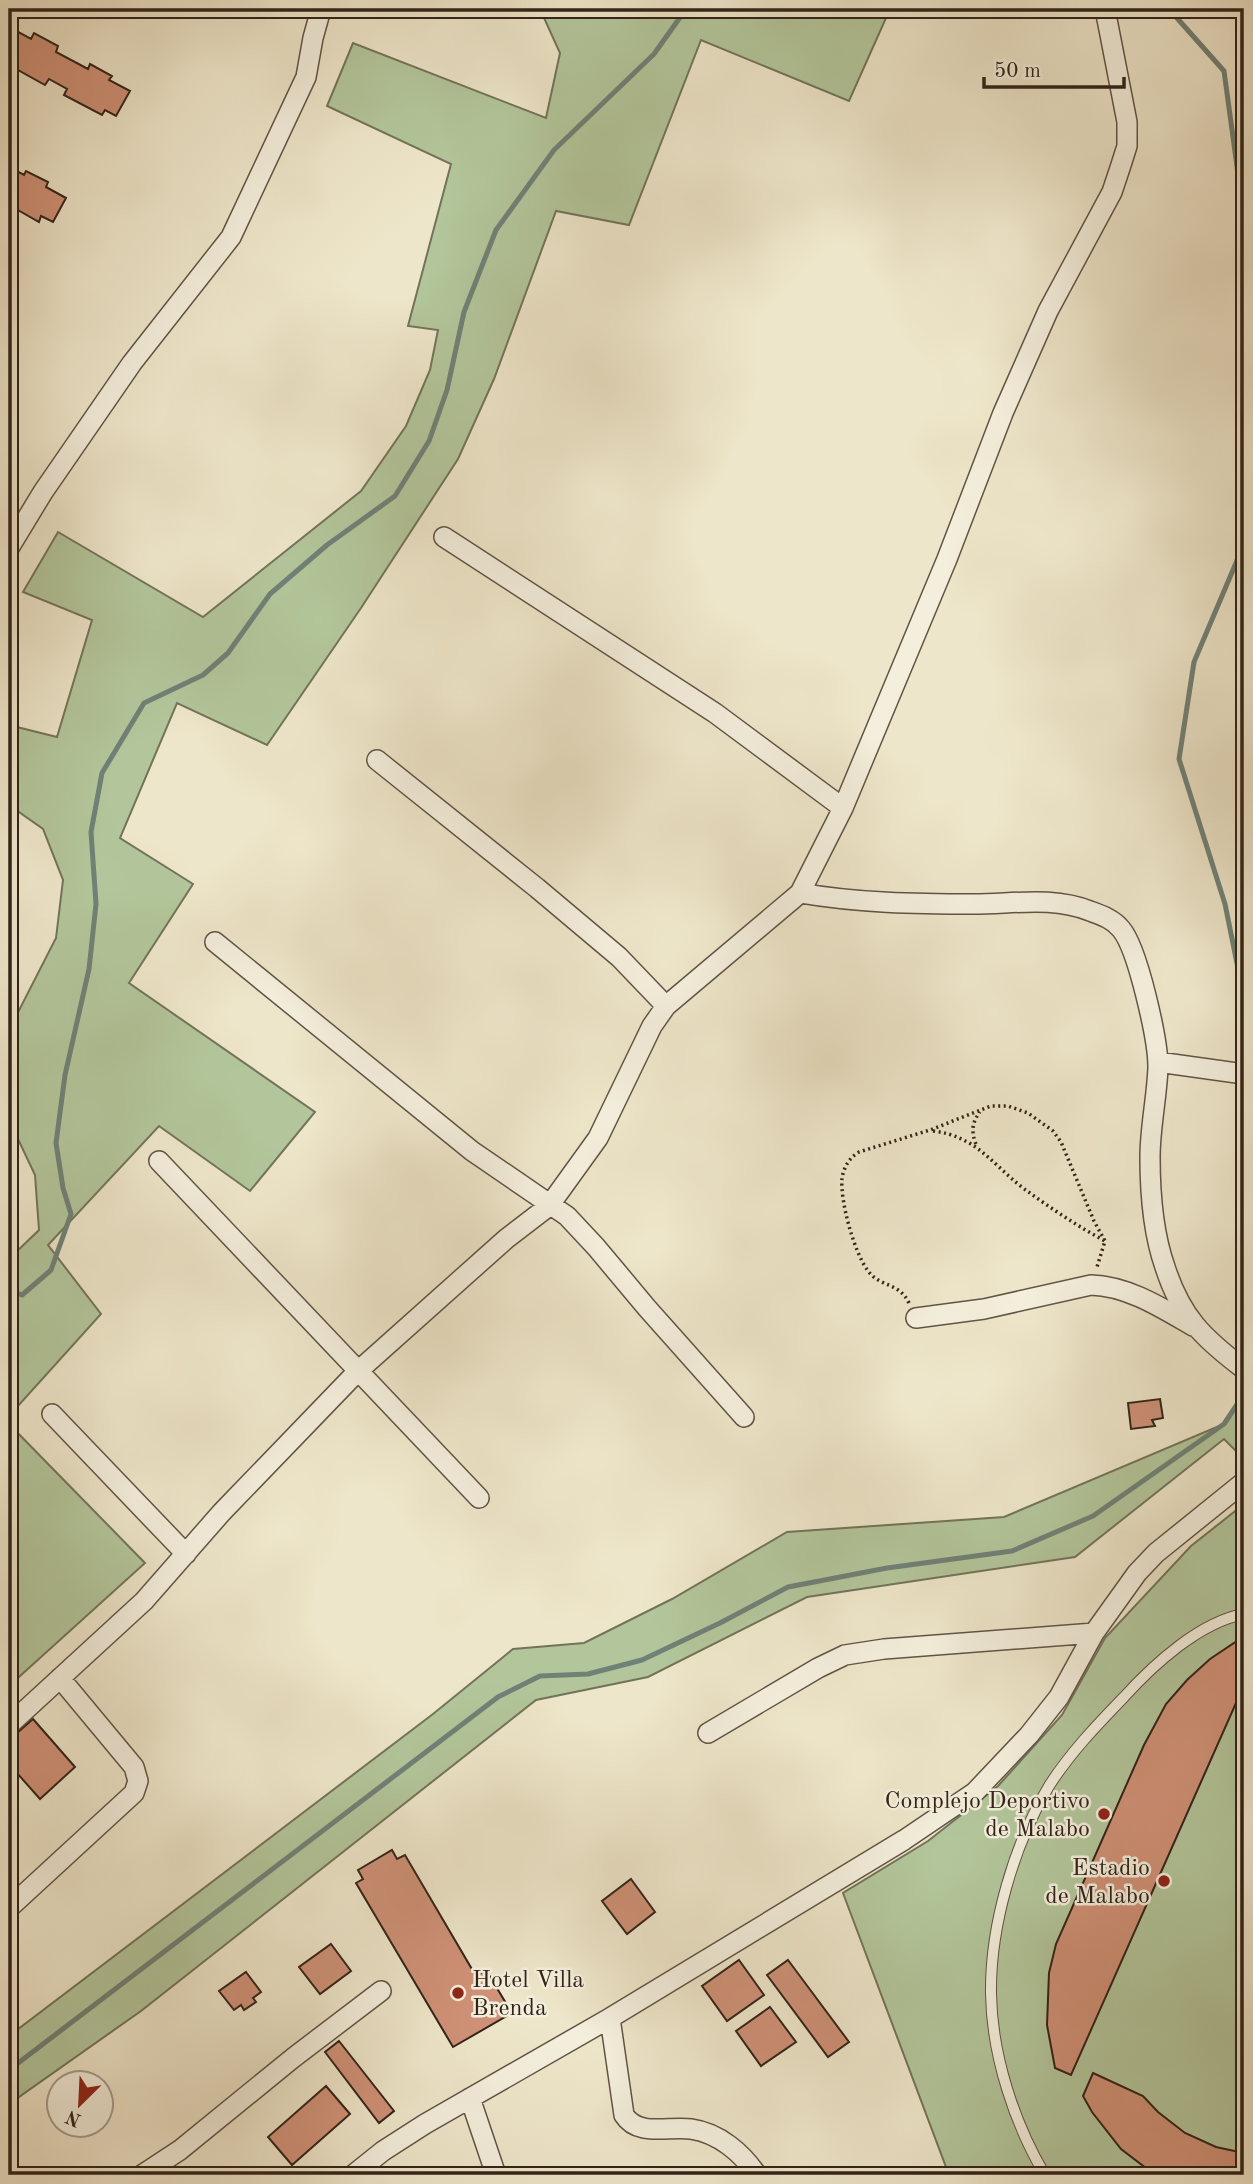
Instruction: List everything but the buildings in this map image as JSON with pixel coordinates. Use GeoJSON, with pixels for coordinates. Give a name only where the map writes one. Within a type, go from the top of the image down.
{"type":"FeatureCollection","features":[{"type":"Feature","properties":{"kind":"street"},"geometry":{"type":"LineString","coordinates":[[9,548],[43,492],[132,363],[231,237],[306,77],[321,9]]}},
{"type":"Feature","properties":{"kind":"street"},"geometry":{"type":"LineString","coordinates":[[9,1725],[144,1601],[222,1512],[356,1372],[506,1239],[549,1206],[598,1138],[652,1026],[666,1006],[800,893],[843,808],[947,559],[1003,413],[1048,312],[1112,192],[1127,146],[1126,122],[1105,9]]}},
{"type":"Feature","properties":{"kind":"street"},"geometry":{"type":"LineString","coordinates":[[444,537],[715,713],[843,808]]}},
{"type":"Feature","properties":{"kind":"street"},"geometry":{"type":"LineString","coordinates":[[377,760],[619,957],[666,1006]]}},
{"type":"Feature","properties":{"kind":"street"},"geometry":{"type":"LineString","coordinates":[[800,893],[863,903],[988,904],[1050,901],[1068,904],[1108,918],[1122,930],[1132,950],[1149,1011],[1158,1062],[1150,1156],[1156,1224],[1165,1268],[1194,1326]]}},
{"type":"Feature","properties":{"kind":"street"},"geometry":{"type":"LineString","coordinates":[[215,942],[472,1151],[567,1216],[744,1417]]}},
{"type":"Feature","properties":{"kind":"street"},"geometry":{"type":"LineString","coordinates":[[1158,1062],[1244,1074]]}},
{"type":"Feature","properties":{"kind":"street"},"geometry":{"type":"LineString","coordinates":[[159,1161],[479,1499]]}},
{"type":"Feature","properties":{"kind":"street"},"geometry":{"type":"LineString","coordinates":[[916,1318],[984,1309],[1091,1285],[1105,1285],[1134,1295],[1194,1326],[1244,1369]]}},
{"type":"Feature","properties":{"kind":"street"},"geometry":{"type":"LineString","coordinates":[[52,1415],[186,1554]]}},
{"type":"Feature","properties":{"kind":"street"},"geometry":{"type":"LineString","coordinates":[[353,2175],[383,2151],[610,2018],[904,1840],[975,1792],[1029,1735],[1059,1697],[1094,1633],[1137,1573],[1156,1553],[1244,1482]]}},
{"type":"Feature","properties":{"kind":"street"},"geometry":{"type":"LineString","coordinates":[[708,1733],[845,1655],[884,1649],[1094,1633]]}},
{"type":"Feature","properties":{"kind":"street"},"geometry":{"type":"LineString","coordinates":[[9,1908],[134,1793],[138,1781],[134,1767],[60,1678]]}},
{"type":"Feature","properties":{"kind":"street"},"geometry":{"type":"LineString","coordinates":[[142,2175],[180,2150],[381,1991]]}},
{"type":"Feature","properties":{"kind":"street"},"geometry":{"type":"LineString","coordinates":[[610,2018],[624,2115],[629,2122],[640,2128],[692,2129],[715,2138],[746,2158],[757,2175]]}},
{"type":"Feature","properties":{"kind":"street"},"geometry":{"type":"LineString","coordinates":[[470,2098],[496,2175]]}},
{"type":"Feature","properties":{"kind":"lane"},"geometry":{"type":"LineString","coordinates":[[1045,2175],[1014,2112],[999,2054],[991,1995],[993,1959],[1001,1911],[1017,1853],[1049,1786],[1078,1746],[1137,1682],[1188,1640],[1230,1616],[1244,1614]]}},
{"type":"Feature","properties":{"kind":"path"},"geometry":{"type":"LineString","coordinates":[[916,1318],[904,1292],[873,1276],[863,1261],[844,1201],[842,1176],[851,1157],[859,1152],[930,1130],[991,1106],[1009,1106],[1028,1113],[1052,1131],[1068,1157],[1105,1241],[1091,1285]]}},
{"type":"Feature","properties":{"kind":"path"},"geometry":{"type":"LineString","coordinates":[[977,1146],[972,1129],[981,1110]]}},
{"type":"Feature","properties":{"kind":"path"},"geometry":{"type":"LineString","coordinates":[[930,1130],[960,1137],[977,1146],[1021,1186],[1105,1241]]}},
{"type":"Feature","properties":{"kind":"green space"},"geometry":{"type":"Polygon","coordinates":[[[540,9],[890,9],[849,101],[701,40],[629,225],[556,211],[494,379],[458,459],[267,745],[177,703],[120,838],[193,884],[129,983],[315,1112],[250,1191],[159,1126],[48,1245],[101,1314],[9,1416],[9,1253],[13,1255],[39,1230],[35,1175],[9,1120],[9,1036],[10,1028],[56,938],[63,880],[43,829],[9,805],[9,725],[57,737],[92,620],[23,592],[58,532],[203,617],[361,491],[406,426],[430,370],[438,330],[408,326],[451,164],[327,106],[353,43],[546,118],[560,53],[540,9]]]}},
{"type":"Feature","properties":{"kind":"green space"},"geometry":{"type":"Polygon","coordinates":[[[1244,1394],[1244,1459],[1224,1439],[1075,1557],[807,1597],[648,1677],[536,1700],[141,2011],[60,2068],[46,2068],[46,2078],[9,2104],[9,2036],[433,1714],[513,1649],[584,1643],[672,1599],[787,1532],[1004,1517],[1224,1424],[1244,1394]]]}},
{"type":"Feature","properties":{"kind":"green space"},"geometry":{"type":"Polygon","coordinates":[[[9,1424],[145,1563],[9,1686],[9,1424]]]}},
{"type":"Feature","properties":{"kind":"green space","name":"Complejo Deportivo de Malabo"},"geometry":{"type":"Polygon","coordinates":[[[1244,1504],[1244,2175],[949,2175],[843,1893],[928,1841],[998,1786],[1062,1715],[1105,1638],[1191,1546],[1244,1504]]]}},
{"type":"Feature","properties":{"kind":"waterway"},"geometry":{"type":"LineString","coordinates":[[9,1290],[22,1295],[51,1270],[71,1214],[63,1188],[56,1143],[65,1075],[89,969],[96,904],[91,832],[102,773],[144,703],[203,675],[228,653],[270,594],[327,545],[395,496],[429,441],[447,390],[464,312],[496,230],[554,150],[654,54],[686,9]]}},
{"type":"Feature","properties":{"kind":"waterway"},"geometry":{"type":"LineString","coordinates":[[1169,9],[1224,71],[1244,218]]}},
{"type":"Feature","properties":{"kind":"waterway"},"geometry":{"type":"LineString","coordinates":[[1244,544],[1194,662],[1179,759],[1225,904],[1244,998]]}},
{"type":"Feature","properties":{"kind":"waterway"},"geometry":{"type":"LineString","coordinates":[[9,2070],[498,1697],[540,1676],[588,1674],[642,1660],[788,1587],[887,1568],[1012,1551],[1093,1516],[1224,1424],[1244,1394]]}},
{"type":"Feature","properties":{"kind":"place","name":"Complejo Deportivo de Malabo"},"geometry":{"type":"Point","coordinates":[1104,1814]}},
{"type":"Feature","properties":{"kind":"place","name":"Estadio de Malabo"},"geometry":{"type":"Point","coordinates":[1164,1881]}},
{"type":"Feature","properties":{"kind":"place","name":"Hotel Villa Brenda"},"geometry":{"type":"Point","coordinates":[458,1993]}}]}
